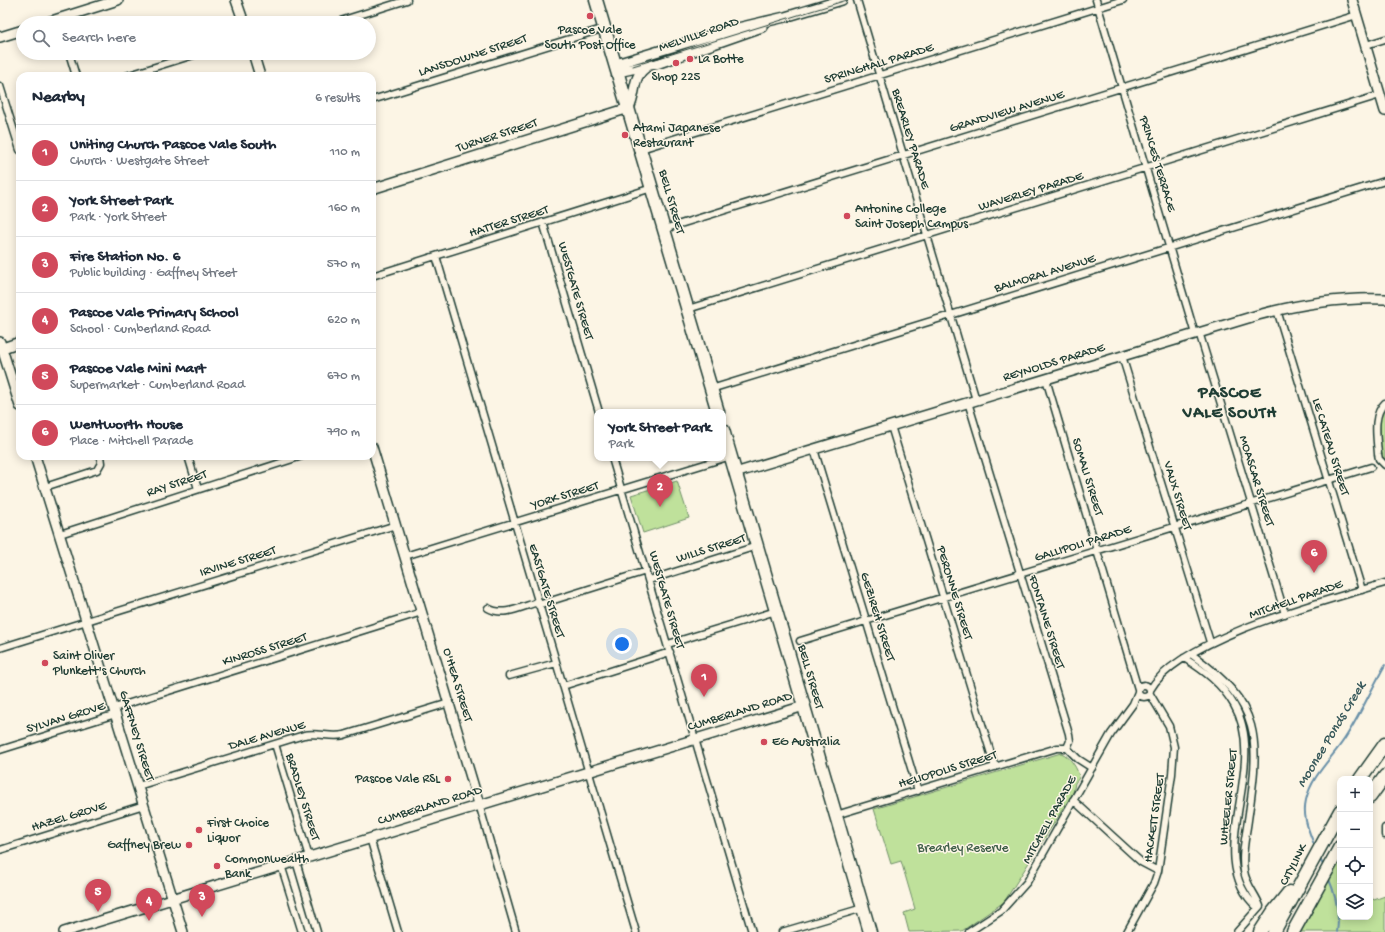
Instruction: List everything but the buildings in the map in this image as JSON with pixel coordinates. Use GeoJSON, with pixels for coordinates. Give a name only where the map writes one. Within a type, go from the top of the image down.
{"type":"FeatureCollection","features":[{"type":"Feature","properties":{"kind":"highway","name":"BELL STREET"},"geometry":{"type":"LineString","coordinates":[[596,0],[717,409]]}},
{"type":"Feature","properties":{"kind":"highway","name":"BELL STREET"},"geometry":{"type":"LineString","coordinates":[[726,440],[870,932]]}},
{"type":"Feature","properties":{"kind":"highway"},"geometry":{"type":"LineString","coordinates":[[1362,776],[1385,744]]}},
{"type":"Feature","properties":{"kind":"highway"},"geometry":{"type":"LineString","coordinates":[[1373,793],[1385,776]]}},
{"type":"Feature","properties":{"kind":"highway","name":"CITYLINK"},"geometry":{"type":"LineString","coordinates":[[1274,932],[1339,812]]}},
{"type":"Feature","properties":{"kind":"highway"},"geometry":{"type":"LineString","coordinates":[[1294,932],[1337,853]]}},
{"type":"Feature","properties":{"kind":"highway"},"geometry":{"type":"LineString","coordinates":[[1260,932],[1273,912],[1308,870]]}},
{"type":"Feature","properties":{"kind":"main road"},"geometry":{"type":"LineString","coordinates":[[73,16],[118,0]]}},
{"type":"Feature","properties":{"kind":"main road"},"geometry":{"type":"LineString","coordinates":[[236,0],[242,16]]}},
{"type":"Feature","properties":{"kind":"main road","name":"MELVILLE ROAD"},"geometry":{"type":"LineString","coordinates":[[617,68],[732,29],[785,17],[842,0]]}},
{"type":"Feature","properties":{"kind":"main road"},"geometry":{"type":"LineString","coordinates":[[1352,0],[1385,111]]}},
{"type":"Feature","properties":{"kind":"main road","name":"MELVILLE ROAD"},"geometry":{"type":"LineString","coordinates":[[617,68],[648,66],[727,40],[785,17]]}},
{"type":"Feature","properties":{"kind":"main road"},"geometry":{"type":"LineString","coordinates":[[0,37],[16,32]]}},
{"type":"Feature","properties":{"kind":"main road"},"geometry":{"type":"LineString","coordinates":[[255,60],[259,72]]}},
{"type":"Feature","properties":{"kind":"main road"},"geometry":{"type":"LineString","coordinates":[[629,108],[633,100],[636,78],[639,72],[648,66]]}},
{"type":"Feature","properties":{"kind":"main road","name":"TURNER STREET"},"geometry":{"type":"LineString","coordinates":[[376,188],[629,108]]}},
{"type":"Feature","properties":{"kind":"main road","name":"REYNOLDS PARADE"},"geometry":{"type":"LineString","coordinates":[[736,473],[1277,310],[1347,300],[1385,300]]}},
{"type":"Feature","properties":{"kind":"main road"},"geometry":{"type":"LineString","coordinates":[[16,343],[1,346],[16,393]]}},
{"type":"Feature","properties":{"kind":"main road","name":"GAFFNEY STREET"},"geometry":{"type":"LineString","coordinates":[[37,460],[183,932]]}},
{"type":"Feature","properties":{"kind":"main road","name":"O'HEA STREET"},"geometry":{"type":"LineString","coordinates":[[376,460],[479,804]]}},
{"type":"Feature","properties":{"kind":"main road","name":"CUMBERLAND ROAD"},"geometry":{"type":"LineString","coordinates":[[64,932],[479,804],[804,706]]}},
{"type":"Feature","properties":{"kind":"street"},"geometry":{"type":"LineString","coordinates":[[356,16],[407,0]]}},
{"type":"Feature","properties":{"kind":"street","name":"BREARLEY PARADE"},"geometry":{"type":"LineString","coordinates":[[857,0],[950,315],[972,401]]}},
{"type":"Feature","properties":{"kind":"street","name":"PRINCES TERRACE"},"geometry":{"type":"LineString","coordinates":[[1096,0],[1197,333]]}},
{"type":"Feature","properties":{"kind":"street","name":"SPRINGHALL PARADE"},"geometry":{"type":"LineString","coordinates":[[641,149],[1123,0]]}},
{"type":"Feature","properties":{"kind":"street","name":"GRANDVIEW AVENUE"},"geometry":{"type":"LineString","coordinates":[[664,229],[1357,15]]}},
{"type":"Feature","properties":{"kind":"street","name":"LANSDOWNE STREET"},"geometry":{"type":"LineString","coordinates":[[376,99],[605,28]]}},
{"type":"Feature","properties":{"kind":"street"},"geometry":{"type":"LineString","coordinates":[[1366,45],[1385,39]]}},
{"type":"Feature","properties":{"kind":"street"},"geometry":{"type":"LineString","coordinates":[[71,60],[75,72]]}},
{"type":"Feature","properties":{"kind":"street"},"geometry":{"type":"LineString","coordinates":[[139,72],[177,60]]}},
{"type":"Feature","properties":{"kind":"street"},"geometry":{"type":"LineString","coordinates":[[0,86],[16,137]]}},
{"type":"Feature","properties":{"kind":"street","name":"WAVERLEY PARADE"},"geometry":{"type":"LineString","coordinates":[[688,309],[1380,95]]}},
{"type":"Feature","properties":{"kind":"street","name":"BALMORAL AVENUE"},"geometry":{"type":"LineString","coordinates":[[711,389],[1385,181]]}},
{"type":"Feature","properties":{"kind":"street","name":"HATTER STREET"},"geometry":{"type":"LineString","coordinates":[[376,275],[652,188]]}},
{"type":"Feature","properties":{"kind":"street","name":"WESTGATE STREET"},"geometry":{"type":"LineString","coordinates":[[543,222],[598,409]]}},
{"type":"Feature","properties":{"kind":"street","name":"EASTGATE STREET"},"geometry":{"type":"LineString","coordinates":[[436,256],[636,932]]}},
{"type":"Feature","properties":{"kind":"street","name":"LE CATEAU STREET"},"geometry":{"type":"LineString","coordinates":[[1277,310],[1362,590]]}},
{"type":"Feature","properties":{"kind":"street","name":"MOASCAR STREET"},"geometry":{"type":"LineString","coordinates":[[1197,333],[1252,504],[1285,614]]}},
{"type":"Feature","properties":{"kind":"street","name":"VAUX STREET"},"geometry":{"type":"LineString","coordinates":[[1122,356],[1210,642]]}},
{"type":"Feature","properties":{"kind":"street","name":"SOMALI STREET"},"geometry":{"type":"LineString","coordinates":[[1046,379],[1135,673],[1144,693]]}},
{"type":"Feature","properties":{"kind":"street","name":"FONTAINE STREET"},"geometry":{"type":"LineString","coordinates":[[972,401],[1020,574],[1069,734],[1070,741],[1067,748]]}},
{"type":"Feature","properties":{"kind":"street"},"geometry":{"type":"LineString","coordinates":[[1383,464],[1378,454],[1377,416],[1379,410],[1385,403]]}},
{"type":"Feature","properties":{"kind":"street","name":"PERONNE STREET"},"geometry":{"type":"LineString","coordinates":[[891,426],[995,767]]}},
{"type":"Feature","properties":{"kind":"street","name":"GEZIREH STREET"},"geometry":{"type":"LineString","coordinates":[[814,449],[918,791]]}},
{"type":"Feature","properties":{"kind":"street","name":"YORK STREET"},"geometry":{"type":"LineString","coordinates":[[726,458],[731,456]]}},
{"type":"Feature","properties":{"kind":"street"},"geometry":{"type":"LineString","coordinates":[[45,487],[94,472],[99,468],[101,464],[100,460]]}},
{"type":"Feature","properties":{"kind":"street"},"geometry":{"type":"LineString","coordinates":[[189,460],[198,489]]}},
{"type":"Feature","properties":{"kind":"street","name":"RAY STREET"},"geometry":{"type":"LineString","coordinates":[[60,534],[288,460]]}},
{"type":"Feature","properties":{"kind":"street","name":"WESTGATE STREET"},"geometry":{"type":"LineString","coordinates":[[613,461],[752,932]]}},
{"type":"Feature","properties":{"kind":"street","name":"YORK STREET"},"geometry":{"type":"LineString","coordinates":[[405,556],[715,461]]}},
{"type":"Feature","properties":{"kind":"street","name":"GALLIPOLI PARADE"},"geometry":{"type":"LineString","coordinates":[[800,641],[1371,467]]}},
{"type":"Feature","properties":{"kind":"street","name":"IRVINE STREET"},"geometry":{"type":"LineString","coordinates":[[0,648],[396,525]]}},
{"type":"Feature","properties":{"kind":"street","name":"WILLS STREET"},"geometry":{"type":"LineString","coordinates":[[649,580],[757,546]]}},
{"type":"Feature","properties":{"kind":"street"},"geometry":{"type":"LineString","coordinates":[[488,608],[496,612],[503,612],[646,571]]}},
{"type":"Feature","properties":{"kind":"street","name":"MITCHELL PARADE"},"geometry":{"type":"LineString","coordinates":[[969,932],[990,919],[1019,892],[1033,873],[1118,723],[1133,704],[1163,672],[1210,642],[1285,614],[1385,583]]}},
{"type":"Feature","properties":{"kind":"street"},"geometry":{"type":"LineString","coordinates":[[668,644],[776,611]]}},
{"type":"Feature","properties":{"kind":"street","name":"KINROSS STREET"},"geometry":{"type":"LineString","coordinates":[[115,711],[422,612]]}},
{"type":"Feature","properties":{"kind":"street"},"geometry":{"type":"LineString","coordinates":[[563,686],[670,652]]}},
{"type":"Feature","properties":{"kind":"street","name":"WHEELER STREET"},"geometry":{"type":"LineString","coordinates":[[1190,654],[1219,675],[1228,684],[1245,709],[1252,728],[1256,763],[1243,865],[1247,885],[1259,907]]}},
{"type":"Feature","properties":{"kind":"street","name":"WHEELER STREET"},"geometry":{"type":"LineString","coordinates":[[1184,658],[1201,668],[1218,683],[1235,706],[1242,722],[1246,756],[1234,863],[1240,885],[1259,907]]}},
{"type":"Feature","properties":{"kind":"street"},"geometry":{"type":"LineString","coordinates":[[510,676],[556,663]]}},
{"type":"Feature","properties":{"kind":"street","name":"SOMALI STREET"},"geometry":{"type":"LineString","coordinates":[[1135,673],[1144,684]]}},
{"type":"Feature","properties":{"kind":"street","name":"MITCHELL PARADE"},"geometry":{"type":"LineString","coordinates":[[1144,693],[1144,684],[1156,680]]}},
{"type":"Feature","properties":{"kind":"street","name":"HACKETT STREET"},"geometry":{"type":"LineString","coordinates":[[1127,932],[1154,883],[1158,871],[1174,754],[1173,740],[1169,726],[1155,704],[1144,693]]}},
{"type":"Feature","properties":{"kind":"street","name":"DALE AVENUE"},"geometry":{"type":"LineString","coordinates":[[138,786],[309,734],[344,735],[449,703]]}},
{"type":"Feature","properties":{"kind":"street","name":"SYLVAN GROVE"},"geometry":{"type":"LineString","coordinates":[[0,750],[115,711]]}},
{"type":"Feature","properties":{"kind":"street","name":"BRADLEY STREET"},"geometry":{"type":"LineString","coordinates":[[275,744],[309,857]]}},
{"type":"Feature","properties":{"kind":"street","name":"HELIOPOLIS STREET"},"geometry":{"type":"LineString","coordinates":[[836,815],[1057,748],[1067,748]]}},
{"type":"Feature","properties":{"kind":"street"},"geometry":{"type":"LineString","coordinates":[[1067,748],[1078,759],[1092,768]]}},
{"type":"Feature","properties":{"kind":"street"},"geometry":{"type":"LineString","coordinates":[[1073,800],[1141,862],[1158,871]]}},
{"type":"Feature","properties":{"kind":"street","name":"O'HEA STREET"},"geometry":{"type":"LineString","coordinates":[[479,804],[516,932]]}},
{"type":"Feature","properties":{"kind":"street","name":"HAZEL GROVE"},"geometry":{"type":"LineString","coordinates":[[0,850],[144,805]]}},
{"type":"Feature","properties":{"kind":"street"},"geometry":{"type":"LineString","coordinates":[[1385,828],[1385,835]]}},
{"type":"Feature","properties":{"kind":"street"},"geometry":{"type":"LineString","coordinates":[[370,838],[398,932]]}},
{"type":"Feature","properties":{"kind":"street"},"geometry":{"type":"LineString","coordinates":[[296,861],[317,932]]}},
{"type":"Feature","properties":{"kind":"street"},"geometry":{"type":"LineString","coordinates":[[281,865],[302,932]]}},
{"type":"Feature","properties":{"kind":"street"},"geometry":{"type":"LineString","coordinates":[[1236,932],[1259,907]]}},
{"type":"Feature","properties":{"kind":"street"},"geometry":{"type":"LineString","coordinates":[[782,932],[863,908]]}},
{"type":"Feature","properties":{"kind":"green space"},"geometry":{"type":"Polygon","coordinates":[[[1385,407],[1385,461],[1381,456],[1380,417],[1385,407]]]}},
{"type":"Feature","properties":{"kind":"green space"},"geometry":{"type":"Polygon","coordinates":[[[677,481],[689,518],[643,533],[631,495],[677,481]]]}},
{"type":"Feature","properties":{"kind":"green space","name":"Brearley Reserve"},"geometry":{"type":"Polygon","coordinates":[[[1061,753],[1073,763],[1079,778],[1075,783],[1073,793],[1004,902],[962,931],[909,932],[904,913],[915,909],[901,861],[891,864],[874,809],[1061,753]]]}},
{"type":"Feature","properties":{"kind":"green space"},"geometry":{"type":"Polygon","coordinates":[[[1337,866],[1337,920],[1373,920],[1373,899],[1374,900],[1385,896],[1385,932],[1299,932],[1337,866]]]}},
{"type":"Feature","properties":{"kind":"waterway","name":"Moonee Ponds Creek"},"geometry":{"type":"LineString","coordinates":[[1315,847],[1310,835],[1305,812],[1306,800],[1309,791],[1318,774],[1342,743],[1352,727],[1385,665]]}},
{"type":"Feature","properties":{"kind":"waterway","name":"Moonee Ponds Creek"},"geometry":{"type":"LineString","coordinates":[[1319,857],[1324,867]]}},
{"type":"Feature","properties":{"kind":"waterway","name":"Moonee Ponds Creek"},"geometry":{"type":"LineString","coordinates":[[1328,877],[1337,904],[1337,932]]}},
{"type":"Feature","properties":{"kind":"tram line"},"geometry":{"type":"LineString","coordinates":[[633,66],[847,0]]}},
{"type":"Feature","properties":{"kind":"place","name":"Pascoe Vale South Post Office"},"geometry":{"type":"Point","coordinates":[590,16]}},
{"type":"Feature","properties":{"kind":"place","name":"La Botte"},"geometry":{"type":"Point","coordinates":[690,59]}},
{"type":"Feature","properties":{"kind":"place","name":"Shop 225"},"geometry":{"type":"Point","coordinates":[676,63]}},
{"type":"Feature","properties":{"kind":"place","name":"Atami Japanese Restaurant"},"geometry":{"type":"Point","coordinates":[625,135]}},
{"type":"Feature","properties":{"kind":"place","name":"Antonine College Saint Joseph Campus"},"geometry":{"type":"Point","coordinates":[847,216]}},
{"type":"Feature","properties":{"kind":"place","name":"York Street Park"},"geometry":{"type":"Point","coordinates":[660,507]}},
{"type":"Feature","properties":{"kind":"place","name":"Wentworth House"},"geometry":{"type":"Point","coordinates":[1314,573]}},
{"type":"Feature","properties":{"kind":"place","name":"Saint Oliver Plunkett's Church"},"geometry":{"type":"Point","coordinates":[45,663]}},
{"type":"Feature","properties":{"kind":"place","name":"Uniting Church Pascoe Vale South"},"geometry":{"type":"Point","coordinates":[704,697]}},
{"type":"Feature","properties":{"kind":"place","name":"EG Australia"},"geometry":{"type":"Point","coordinates":[764,742]}},
{"type":"Feature","properties":{"kind":"place","name":"Pascoe Vale RSL"},"geometry":{"type":"Point","coordinates":[448,779]}},
{"type":"Feature","properties":{"kind":"place","name":"First Choice Liquor"},"geometry":{"type":"Point","coordinates":[199,830]}},
{"type":"Feature","properties":{"kind":"place","name":"Gaffney Brew"},"geometry":{"type":"Point","coordinates":[189,845]}},
{"type":"Feature","properties":{"kind":"place","name":"Commonwealth Bank"},"geometry":{"type":"Point","coordinates":[217,866]}},
{"type":"Feature","properties":{"kind":"place","name":"Pascoe Vale Mini Mart"},"geometry":{"type":"Point","coordinates":[98,912]}},
{"type":"Feature","properties":{"kind":"place","name":"Fire Station No. 6"},"geometry":{"type":"Point","coordinates":[202,917]}},
{"type":"Feature","properties":{"kind":"place","name":"Pascoe Vale Primary School"},"geometry":{"type":"Point","coordinates":[149,921]}},
{"type":"Feature","properties":{"kind":"district","name":"PASCOE VALE SOUTH"},"geometry":{"type":"Point","coordinates":[1230,404]}}]}
